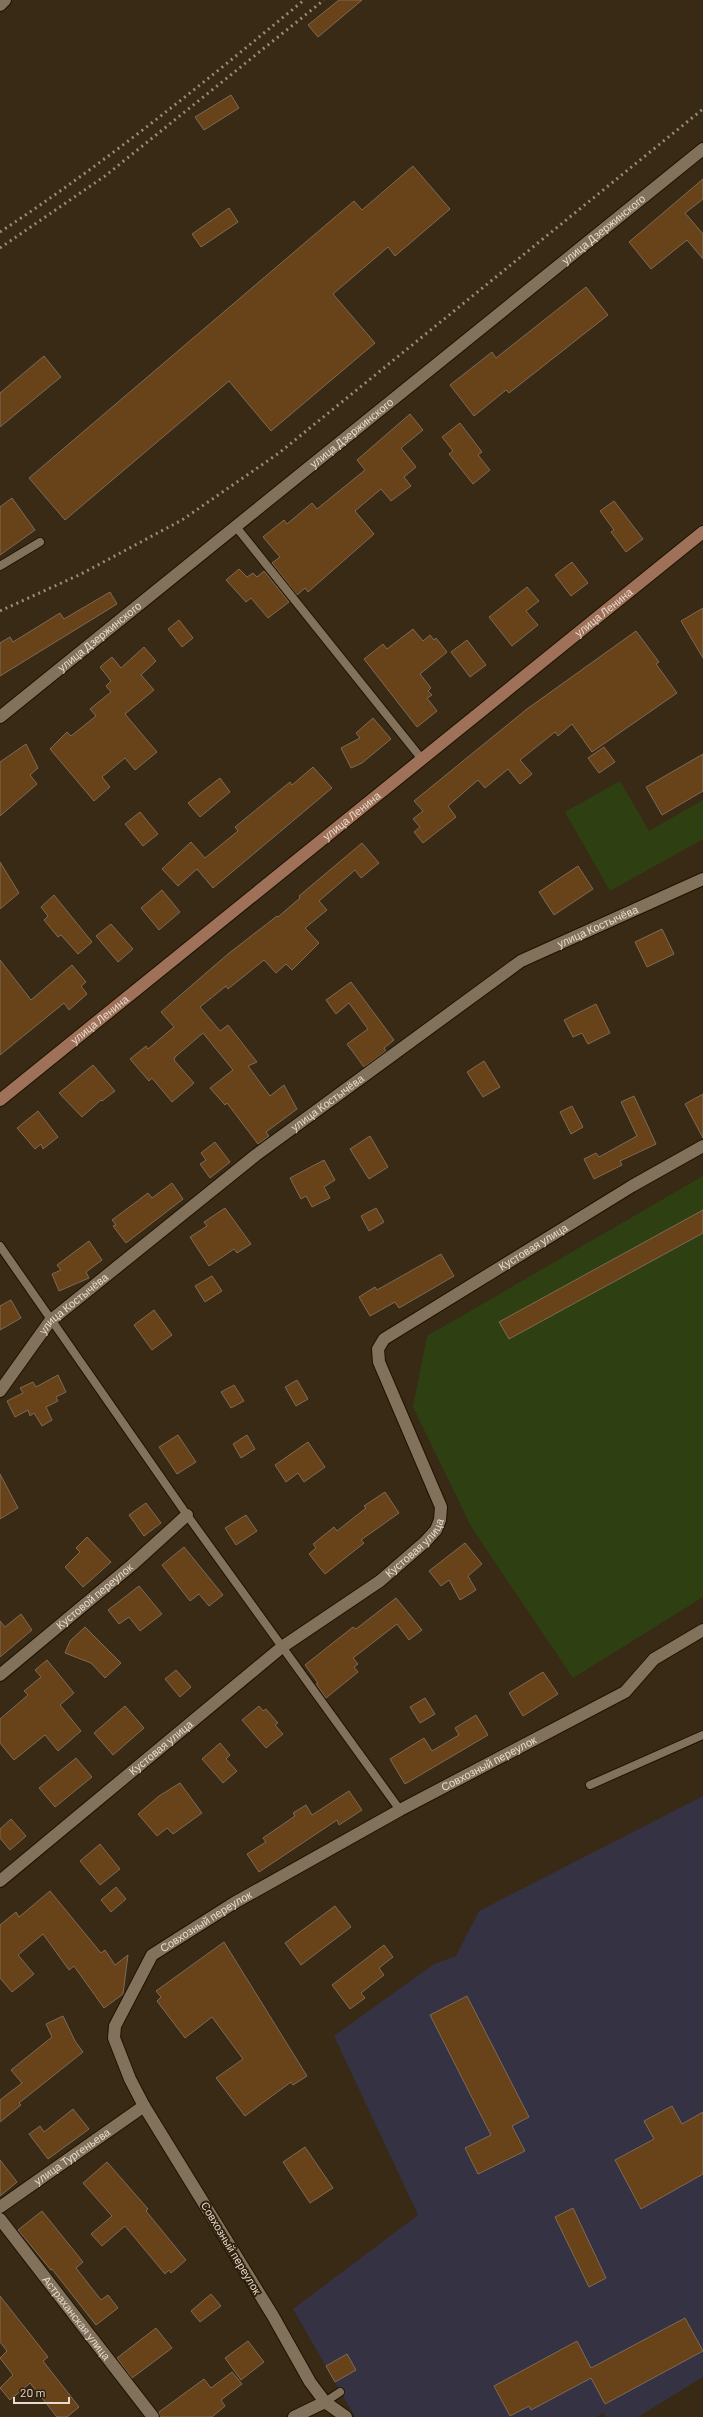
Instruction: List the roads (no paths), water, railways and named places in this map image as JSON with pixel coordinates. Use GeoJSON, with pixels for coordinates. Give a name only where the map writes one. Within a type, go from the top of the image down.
{"type":"FeatureCollection","features":[{"type":"Feature","properties":{"kind":"main road","name":"улица Ленина"},"geometry":{"type":"LineString","coordinates":[[0,1100],[421,758],[703,532]]}},
{"type":"Feature","properties":{"kind":"street"},"geometry":{"type":"LineString","coordinates":[[0,5],[5,0]]}},
{"type":"Feature","properties":{"kind":"street","name":"улица Дзержинского"},"geometry":{"type":"LineString","coordinates":[[0,717],[237,528],[703,150]]}},
{"type":"Feature","properties":{"kind":"street","name":"улица Костычёва"},"geometry":{"type":"LineString","coordinates":[[0,1391],[50,1321],[256,1155],[521,961],[703,879]]}},
{"type":"Feature","properties":{"kind":"street","name":"Кустовая улица"},"geometry":{"type":"LineString","coordinates":[[0,1881],[282,1647],[380,1581],[425,1542],[436,1530],[440,1520],[441,1507],[379,1362],[378,1349],[384,1339],[632,1186],[703,1146]]}},
{"type":"Feature","properties":{"kind":"street","name":"Кустовой переулок"},"geometry":{"type":"LineString","coordinates":[[0,1675],[132,1565],[187,1515]]}},
{"type":"Feature","properties":{"kind":"street","name":"Совхозный переулок"},"geometry":{"type":"LineString","coordinates":[[346,2417],[325,2402],[310,2382],[273,2316],[144,2106],[130,2079],[114,2038],[115,2026],[152,1955],[234,1903],[400,1810],[625,1692],[654,1659],[703,1630]]}},
{"type":"Feature","properties":{"kind":"street","name":"улица Тургеньева"},"geometry":{"type":"LineString","coordinates":[[0,2207],[144,2106]]}},
{"type":"Feature","properties":{"kind":"street","name":"Астраханская улица"},"geometry":{"type":"LineString","coordinates":[[0,2218],[153,2417]]}},
{"type":"Feature","properties":{"kind":"street"},"geometry":{"type":"LineString","coordinates":[[294,2417],[325,2402]]}},
{"type":"Feature","properties":{"kind":"lane"},"geometry":{"type":"LineString","coordinates":[[237,528],[421,758]]}},
{"type":"Feature","properties":{"kind":"lane"},"geometry":{"type":"LineString","coordinates":[[0,566],[40,542]]}},
{"type":"Feature","properties":{"kind":"lane"},"geometry":{"type":"LineString","coordinates":[[0,1246],[50,1321],[187,1515],[400,1810]]}},
{"type":"Feature","properties":{"kind":"lane"},"geometry":{"type":"LineString","coordinates":[[590,1785],[703,1736]]}},
{"type":"Feature","properties":{"kind":"lane"},"geometry":{"type":"LineString","coordinates":[[325,2402],[340,2392]]}},
{"type":"Feature","properties":{"kind":"railway"},"geometry":{"type":"LineString","coordinates":[[0,232],[79,178],[193,91],[304,0]]}},
{"type":"Feature","properties":{"kind":"railway"},"geometry":{"type":"LineString","coordinates":[[0,248],[105,176],[324,0]]}},
{"type":"Feature","properties":{"kind":"railway"},"geometry":{"type":"LineString","coordinates":[[0,611],[81,574],[182,520],[279,453],[703,109]]}}]}
